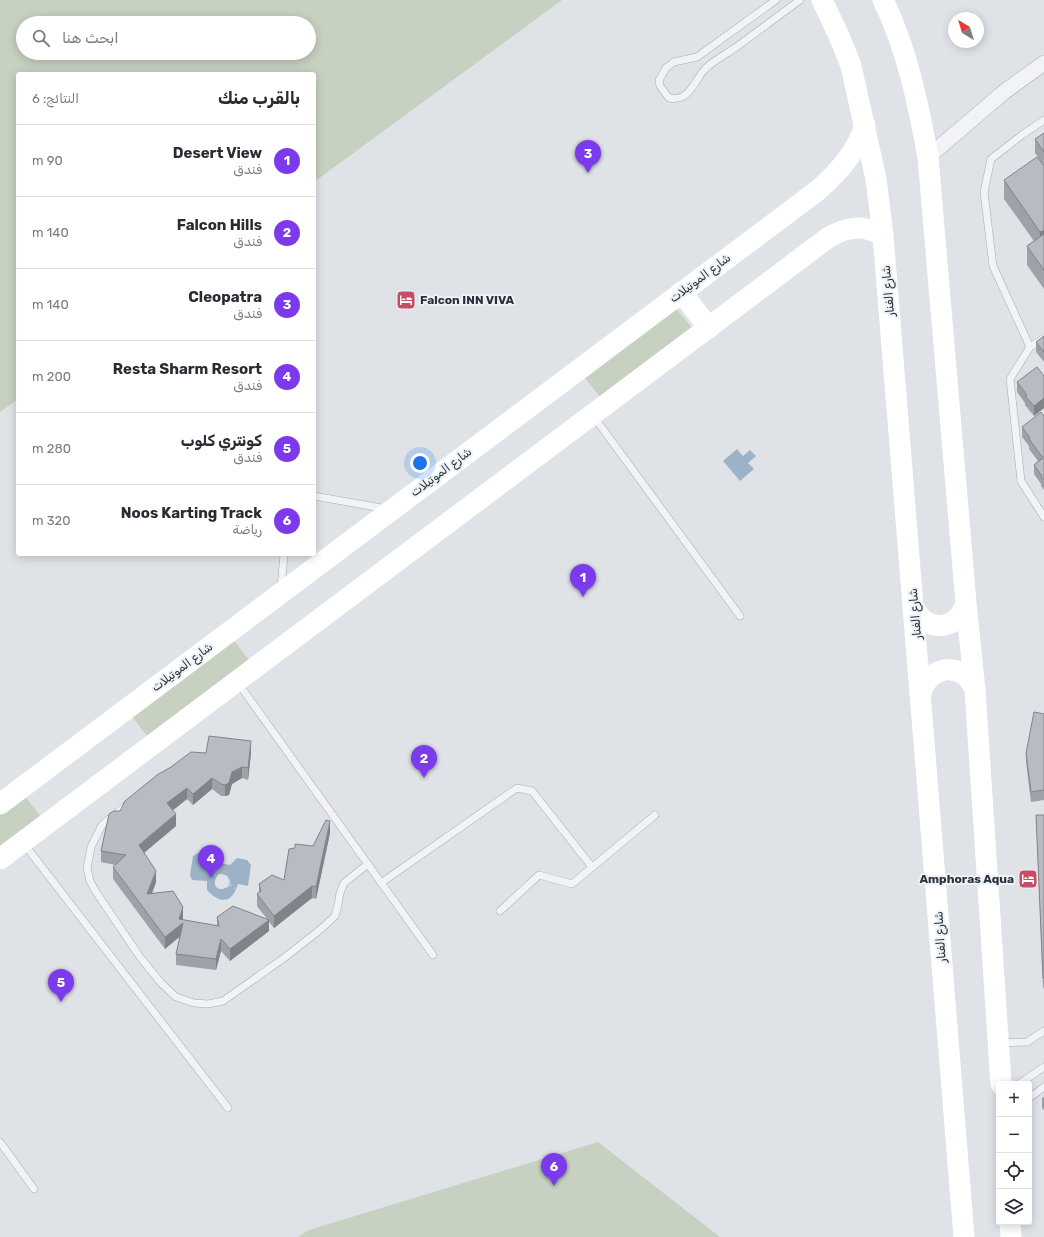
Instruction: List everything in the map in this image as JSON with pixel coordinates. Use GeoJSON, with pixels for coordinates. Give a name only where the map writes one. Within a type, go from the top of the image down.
{"type":"FeatureCollection","features":[{"type":"Feature","properties":{"kind":"main road","name":"شارع الفنار"},"geometry":{"type":"LineString","coordinates":[[822,0],[851,66],[876,179],[883,235],[964,1237]]}},
{"type":"Feature","properties":{"kind":"main road"},"geometry":{"type":"LineString","coordinates":[[883,0],[898,35],[906,59],[928,157],[966,603],[975,690],[1001,1081]]}},
{"type":"Feature","properties":{"kind":"main road","name":"شارع الموتيلات"},"geometry":{"type":"LineString","coordinates":[[0,804],[681,292],[818,191],[831,179],[854,150],[862,136],[865,125]]}},
{"type":"Feature","properties":{"kind":"main road"},"geometry":{"type":"LineString","coordinates":[[0,859],[829,237],[848,229],[860,228],[871,229],[883,235]]}},
{"type":"Feature","properties":{"kind":"main road"},"geometry":{"type":"LineString","coordinates":[[681,292],[709,328]]}},
{"type":"Feature","properties":{"kind":"main road"},"geometry":{"type":"LineString","coordinates":[[914,607],[917,613],[928,623],[942,626],[955,621],[960,616],[966,603]]}},
{"type":"Feature","properties":{"kind":"main road"},"geometry":{"type":"LineString","coordinates":[[921,693],[927,679],[933,674],[947,669],[962,673],[968,677],[975,690]]}},
{"type":"Feature","properties":{"kind":"main road"},"geometry":{"type":"LineString","coordinates":[[1010,1225],[1011,1237]]}},
{"type":"Feature","properties":{"kind":"street"},"geometry":{"type":"LineString","coordinates":[[928,157],[1004,92],[1044,63]]}},
{"type":"Feature","properties":{"kind":"lane"},"geometry":{"type":"LineString","coordinates":[[776,0],[697,57],[674,62],[666,68],[660,80],[660,86],[669,98],[674,99],[687,93],[694,87],[705,69],[800,0]]}},
{"type":"Feature","properties":{"kind":"lane"},"geometry":{"type":"LineString","coordinates":[[1030,347],[993,266],[984,192],[991,159],[1044,120]]}},
{"type":"Feature","properties":{"kind":"lane"},"geometry":{"type":"LineString","coordinates":[[1044,338],[1030,347],[1010,379],[1021,481],[1044,517]]}},
{"type":"Feature","properties":{"kind":"lane"},"geometry":{"type":"LineString","coordinates":[[593,415],[740,616]]}},
{"type":"Feature","properties":{"kind":"lane"},"geometry":{"type":"LineString","coordinates":[[316,496],[391,510]]}},
{"type":"Feature","properties":{"kind":"lane"},"geometry":{"type":"LineString","coordinates":[[280,593],[284,556]]}},
{"type":"Feature","properties":{"kind":"lane"},"geometry":{"type":"LineString","coordinates":[[237,682],[433,955]]}},
{"type":"Feature","properties":{"kind":"lane"},"geometry":{"type":"LineString","coordinates":[[381,883],[517,788],[532,791],[592,867]]}},
{"type":"Feature","properties":{"kind":"lane"},"geometry":{"type":"LineString","coordinates":[[137,797],[102,825],[91,847],[87,868],[90,881],[140,957],[161,983],[176,997],[194,1003],[208,1004],[223,1001],[284,958],[321,929],[335,916],[340,893],[344,883],[368,864]]}},
{"type":"Feature","properties":{"kind":"lane"},"geometry":{"type":"LineString","coordinates":[[500,911],[539,875],[572,884],[655,815]]}},
{"type":"Feature","properties":{"kind":"lane"},"geometry":{"type":"LineString","coordinates":[[23,842],[228,1108]]}},
{"type":"Feature","properties":{"kind":"lane"},"geometry":{"type":"LineString","coordinates":[[998,1043],[1027,1042],[1044,1031]]}},
{"type":"Feature","properties":{"kind":"lane"},"geometry":{"type":"LineString","coordinates":[[1023,1081],[1044,1066]]}},
{"type":"Feature","properties":{"kind":"lane"},"geometry":{"type":"LineString","coordinates":[[1032,1096],[1044,1086]]}},
{"type":"Feature","properties":{"kind":"lane"},"geometry":{"type":"LineString","coordinates":[[0,1142],[34,1189]]}},
{"type":"Feature","properties":{"kind":"path"},"geometry":{"type":"LineString","coordinates":[[229,884],[236,889]]}},
{"type":"Feature","properties":{"kind":"green space"},"geometry":{"type":"Polygon","coordinates":[[[0,0],[562,0],[316,181],[316,72],[16,72],[16,400],[0,412],[0,0]]]}},
{"type":"Feature","properties":{"kind":"green space"},"geometry":{"type":"Polygon","coordinates":[[[676,308],[692,328],[600,397],[585,378],[676,308]]]}},
{"type":"Feature","properties":{"kind":"green space"},"geometry":{"type":"Polygon","coordinates":[[[233,639],[249,660],[147,736],[131,715],[233,639]]]}},
{"type":"Feature","properties":{"kind":"green space"},"geometry":{"type":"Polygon","coordinates":[[[24,795],[41,817],[0,847],[0,814],[24,795]]]}},
{"type":"Feature","properties":{"kind":"green space"},"geometry":{"type":"Polygon","coordinates":[[[598,1142],[720,1237],[298,1237],[309,1230],[598,1142]]]}},
{"type":"Feature","properties":{"kind":"water"},"geometry":{"type":"Polygon","coordinates":[[[737,449],[743,456],[750,450],[756,456],[748,463],[754,469],[740,481],[723,461],[737,449]]]}},
{"type":"Feature","properties":{"kind":"water"},"geometry":{"type":"Polygon","coordinates":[[[198,853],[216,855],[220,863],[230,865],[237,858],[247,860],[251,865],[248,886],[238,884],[235,891],[229,898],[221,900],[216,898],[207,890],[207,881],[192,880],[190,875],[193,856],[198,853]],[[219,874],[215,881],[216,887],[221,889],[229,886],[230,881],[227,876],[219,874]]]}},
{"type":"Feature","properties":{"kind":"building"},"geometry":{"type":"Polygon","coordinates":[[[1044,133],[1044,152],[1035,139],[1044,133]]]}},
{"type":"Feature","properties":{"kind":"building"},"geometry":{"type":"Polygon","coordinates":[[[1037,157],[1044,166],[1044,230],[1040,232],[1004,180],[1037,157]]]}},
{"type":"Feature","properties":{"kind":"building"},"geometry":{"type":"Polygon","coordinates":[[[1044,234],[1044,270],[1027,246],[1044,234]]]}},
{"type":"Feature","properties":{"kind":"building"},"geometry":{"type":"Polygon","coordinates":[[[1044,336],[1044,352],[1036,342],[1044,336]]]}},
{"type":"Feature","properties":{"kind":"building"},"geometry":{"type":"Polygon","coordinates":[[[1037,367],[1044,376],[1044,398],[1034,406],[1025,396],[1027,395],[1017,382],[1037,367]]]}},
{"type":"Feature","properties":{"kind":"building"},"geometry":{"type":"Polygon","coordinates":[[[1041,412],[1044,416],[1044,480],[1034,465],[1043,458],[1022,427],[1041,412]]]}},
{"type":"Feature","properties":{"kind":"building"},"geometry":{"type":"Polygon","coordinates":[[[1034,712],[1044,714],[1044,790],[1031,792],[1026,753],[1034,712]]]}},
{"type":"Feature","properties":{"kind":"building"},"geometry":{"type":"Polygon","coordinates":[[[209,736],[251,741],[248,768],[242,767],[232,772],[229,783],[225,785],[212,778],[193,794],[187,788],[167,803],[176,814],[139,845],[156,871],[147,894],[173,891],[183,907],[179,919],[219,926],[217,917],[233,906],[269,920],[230,949],[221,939],[216,959],[176,954],[183,923],[165,937],[113,867],[126,855],[101,851],[109,814],[114,811],[120,811],[125,801],[157,775],[171,767],[191,752],[206,753],[209,736]]]}},
{"type":"Feature","properties":{"kind":"building"},"geometry":{"type":"Polygon","coordinates":[[[1036,815],[1044,815],[1044,978],[1043,978],[1036,815]]]}},
{"type":"Feature","properties":{"kind":"building"},"geometry":{"type":"Polygon","coordinates":[[[326,820],[330,821],[316,887],[312,886],[274,916],[257,894],[261,891],[259,884],[272,875],[284,880],[289,849],[295,848],[295,844],[313,846],[326,820]]]}},
{"type":"Feature","properties":{"kind":"place","name":"Cleopatra"},"geometry":{"type":"Point","coordinates":[588,173]}},
{"type":"Feature","properties":{"kind":"place","name":"Falcon INN VIVA"},"geometry":{"type":"Point","coordinates":[406,300]}},
{"type":"Feature","properties":{"kind":"place","name":"Desert View"},"geometry":{"type":"Point","coordinates":[583,597]}},
{"type":"Feature","properties":{"kind":"place","name":"Falcon Hills"},"geometry":{"type":"Point","coordinates":[424,778]}},
{"type":"Feature","properties":{"kind":"place","name":"Resta Sharm Resort"},"geometry":{"type":"Point","coordinates":[211,878]}},
{"type":"Feature","properties":{"kind":"place","name":"Amphoras Aqua"},"geometry":{"type":"Point","coordinates":[1028,879]}},
{"type":"Feature","properties":{"kind":"place","name":"كونتري كلوب"},"geometry":{"type":"Point","coordinates":[61,1002]}},
{"type":"Feature","properties":{"kind":"place","name":"Noos Karting Track"},"geometry":{"type":"Point","coordinates":[554,1186]}}]}
